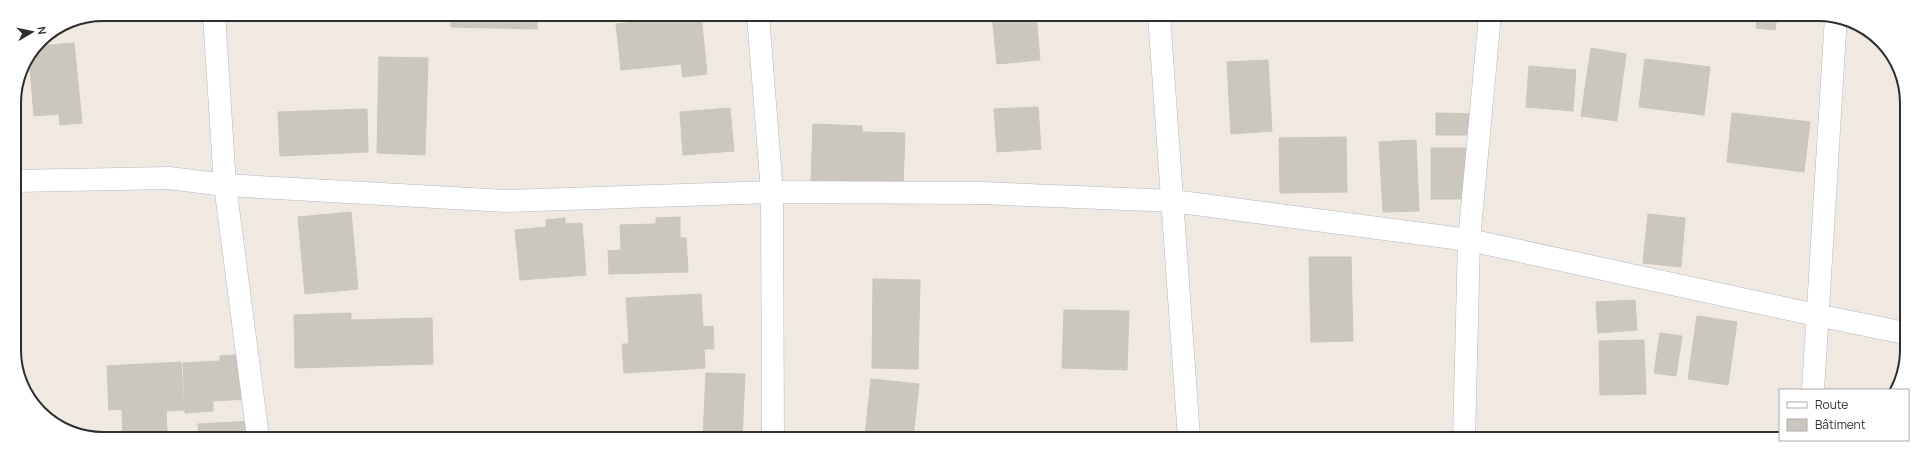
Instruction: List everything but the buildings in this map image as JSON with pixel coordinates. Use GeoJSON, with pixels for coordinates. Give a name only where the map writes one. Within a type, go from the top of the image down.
{"type":"FeatureCollection","features":[{"type":"Feature","properties":{"kind":"street"},"geometry":{"type":"LineString","coordinates":[[214,21],[225,185],[257,432]]}},
{"type":"Feature","properties":{"kind":"street"},"geometry":{"type":"LineString","coordinates":[[758,21],[772,192],[773,432]]}},
{"type":"Feature","properties":{"kind":"street"},"geometry":{"type":"LineString","coordinates":[[1159,21],[1190,432]]}},
{"type":"Feature","properties":{"kind":"street"},"geometry":{"type":"LineString","coordinates":[[1464,432],[1469,240],[1489,21]]}},
{"type":"Feature","properties":{"kind":"street"},"geometry":{"type":"LineString","coordinates":[[1813,389],[1816,315],[1836,23]]}},
{"type":"Feature","properties":{"kind":"street"},"geometry":{"type":"LineString","coordinates":[[21,181],[169,178],[225,185],[506,201],[772,192],[982,193],[1173,202],[1469,240],[1816,315],[1900,331]]}}]}
